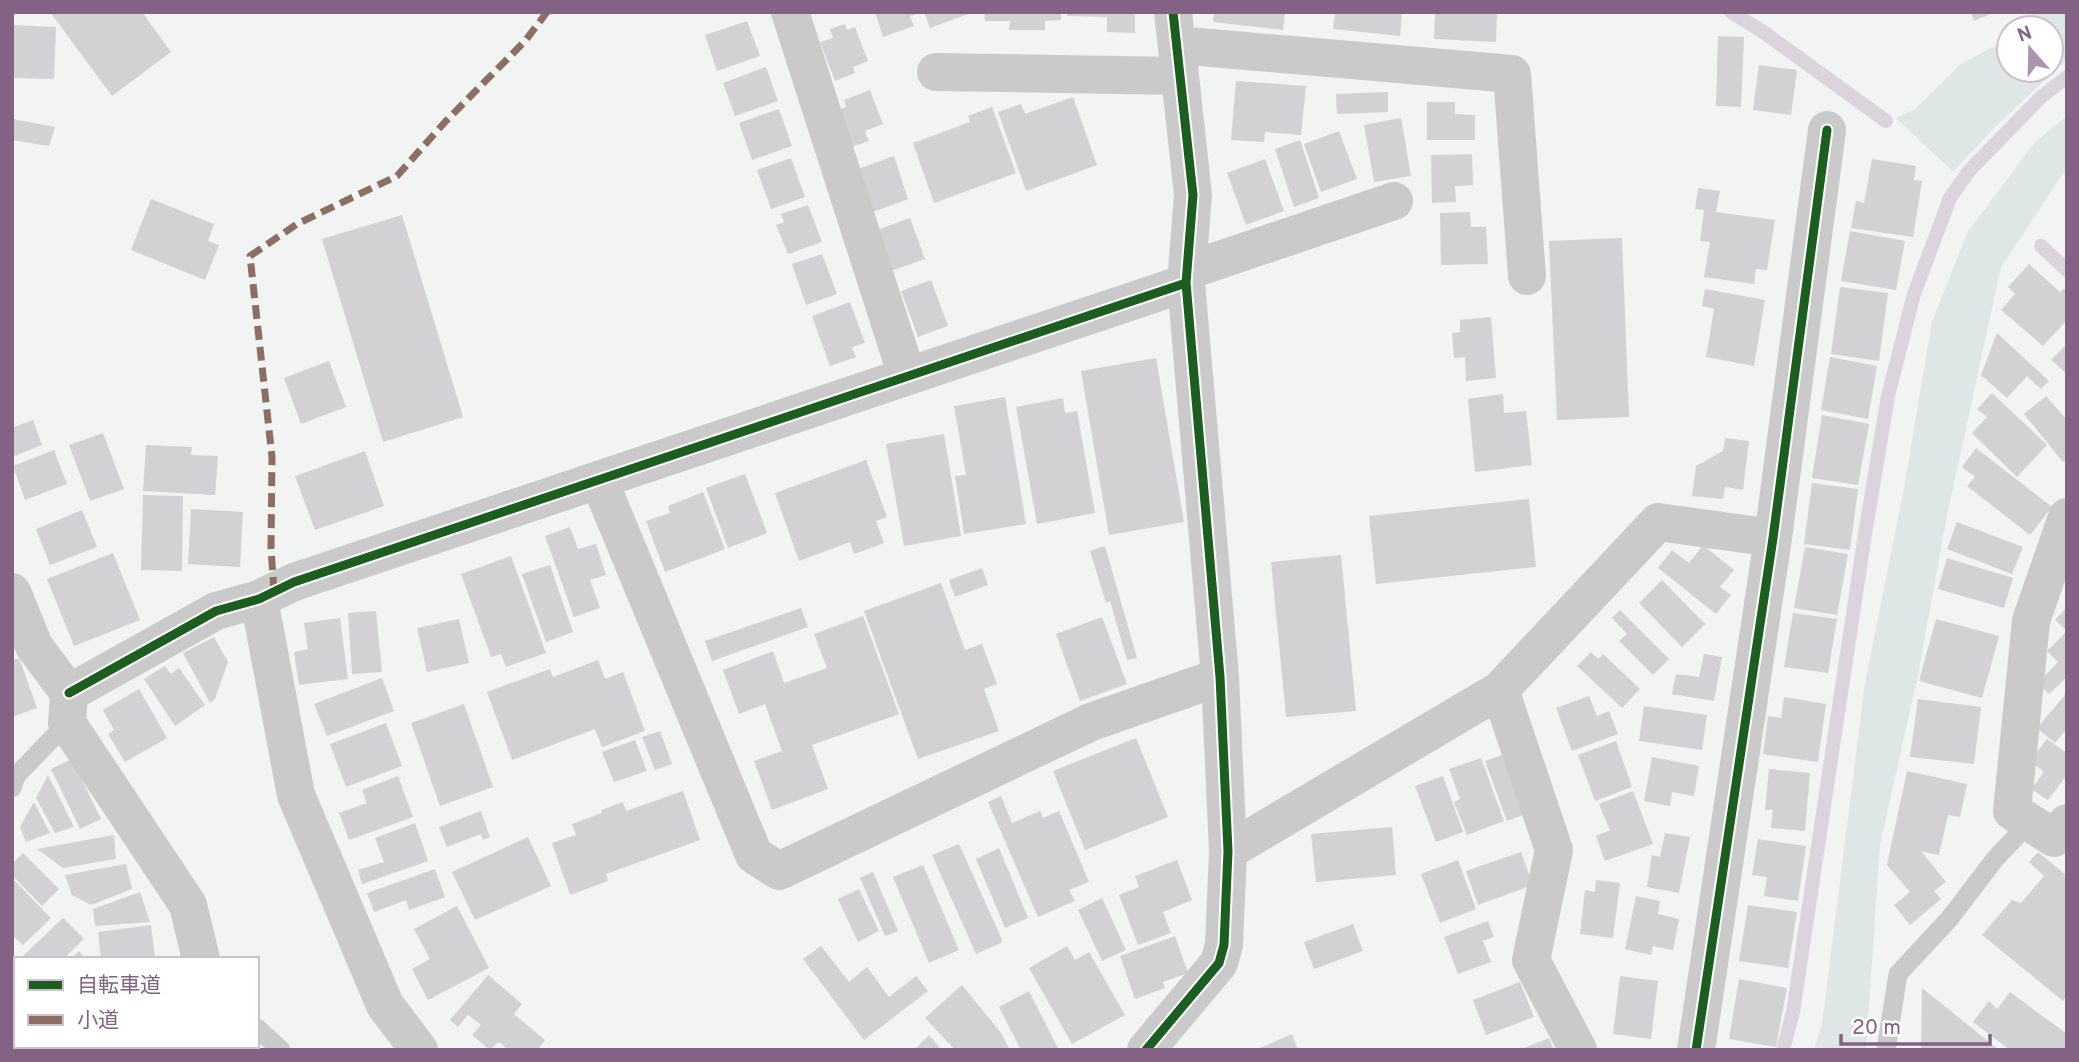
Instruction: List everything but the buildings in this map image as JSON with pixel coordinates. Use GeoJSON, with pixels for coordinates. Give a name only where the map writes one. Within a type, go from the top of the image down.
{"type":"FeatureCollection","features":[{"type":"Feature","properties":{"kind":"street"},"geometry":{"type":"LineString","coordinates":[[790,12],[907,376]]}},
{"type":"Feature","properties":{"kind":"street"},"geometry":{"type":"LineString","coordinates":[[1146,1050],[1219,963],[1224,945],[1228,850],[1220,677],[1187,277],[1193,195],[1176,44]]}},
{"type":"Feature","properties":{"kind":"street"},"geometry":{"type":"LineString","coordinates":[[936,72],[1176,44],[1512,74],[1527,276]]}},
{"type":"Feature","properties":{"kind":"street"},"geometry":{"type":"LineString","coordinates":[[1696,1050],[1773,538],[1827,130]]}},
{"type":"Feature","properties":{"kind":"street"},"geometry":{"type":"LineString","coordinates":[[68,708],[216,611],[258,598],[294,582],[907,376],[1394,201]]}},
{"type":"Feature","properties":{"kind":"street"},"geometry":{"type":"LineString","coordinates":[[599,480],[754,855],[779,871],[1091,722],[1220,677]]}},
{"type":"Feature","properties":{"kind":"street"},"geometry":{"type":"LineString","coordinates":[[2048,822],[2012,811],[2031,621],[2067,517]]}},
{"type":"Feature","properties":{"kind":"street"},"geometry":{"type":"LineString","coordinates":[[1228,850],[1500,690],[1658,522],[1773,538]]}},
{"type":"Feature","properties":{"kind":"street"},"geometry":{"type":"LineString","coordinates":[[12,592],[34,646],[68,708],[188,905],[201,957]]}},
{"type":"Feature","properties":{"kind":"street"},"geometry":{"type":"LineString","coordinates":[[258,598],[296,795],[385,1005],[419,1050]]}},
{"type":"Feature","properties":{"kind":"street"},"geometry":{"type":"LineString","coordinates":[[1500,690],[1554,850],[1531,961],[1577,1050]]}},
{"type":"Feature","properties":{"kind":"lane"},"geometry":{"type":"LineString","coordinates":[[14,779],[68,708]]}},
{"type":"Feature","properties":{"kind":"lane"},"geometry":{"type":"LineString","coordinates":[[1886,1050],[1898,974],[1950,918],[1995,859],[2048,822]]}},
{"type":"Feature","properties":{"kind":"lane"},"geometry":{"type":"LineString","coordinates":[[259,1030],[281,1050]]}},
{"type":"Feature","properties":{"kind":"shaded area"},"geometry":{"type":"Polygon","coordinates":[[[2067,12],[2065,62],[2065,14],[2034,14],[2067,12]]]}},
{"type":"Feature","properties":{"kind":"shaded area"},"geometry":{"type":"Polygon","coordinates":[[[1995,46],[1995,84],[2041,84],[1998,124],[1953,172],[1896,118],[1914,110],[1961,64],[1995,46]]]}},
{"type":"Feature","properties":{"kind":"shaded area"},"geometry":{"type":"Polygon","coordinates":[[[2067,116],[2067,172],[2062,175],[2001,267],[1947,516],[1918,675],[1880,845],[1866,1050],[1814,1050],[1822,1024],[1865,683],[1904,488],[1932,322],[1967,233],[2035,142],[2067,116]]]}},
{"type":"Feature","properties":{"kind":"waterway"},"geometry":{"type":"LineString","coordinates":[[1731,12],[1762,31],[1886,121]]}},
{"type":"Feature","properties":{"kind":"waterway"},"geometry":{"type":"LineString","coordinates":[[1783,1050],[1793,1012],[1888,396],[1914,294],[1950,198],[1969,171],[2041,97],[2067,77]]}},
{"type":"Feature","properties":{"kind":"waterway"},"geometry":{"type":"LineString","coordinates":[[2041,246],[2067,270]]}},
{"type":"Feature","properties":{"kind":"marked path"},"geometry":{"type":"LineString","coordinates":[[274,591],[271,549],[272,457],[250,256],[297,224],[397,176],[445,122],[525,41],[547,12]]}},
{"type":"Feature","properties":{"kind":"cycle path"},"geometry":{"type":"LineString","coordinates":[[1146,1050],[1219,963],[1224,945],[1228,851],[1220,677],[1186,283],[1193,195],[1173,12]]}},
{"type":"Feature","properties":{"kind":"cycle path"},"geometry":{"type":"LineString","coordinates":[[1696,1050],[1773,538],[1827,130]]}},
{"type":"Feature","properties":{"kind":"cycle path"},"geometry":{"type":"LineString","coordinates":[[69,693],[216,611],[259,599],[294,582],[1186,283]]}}]}
